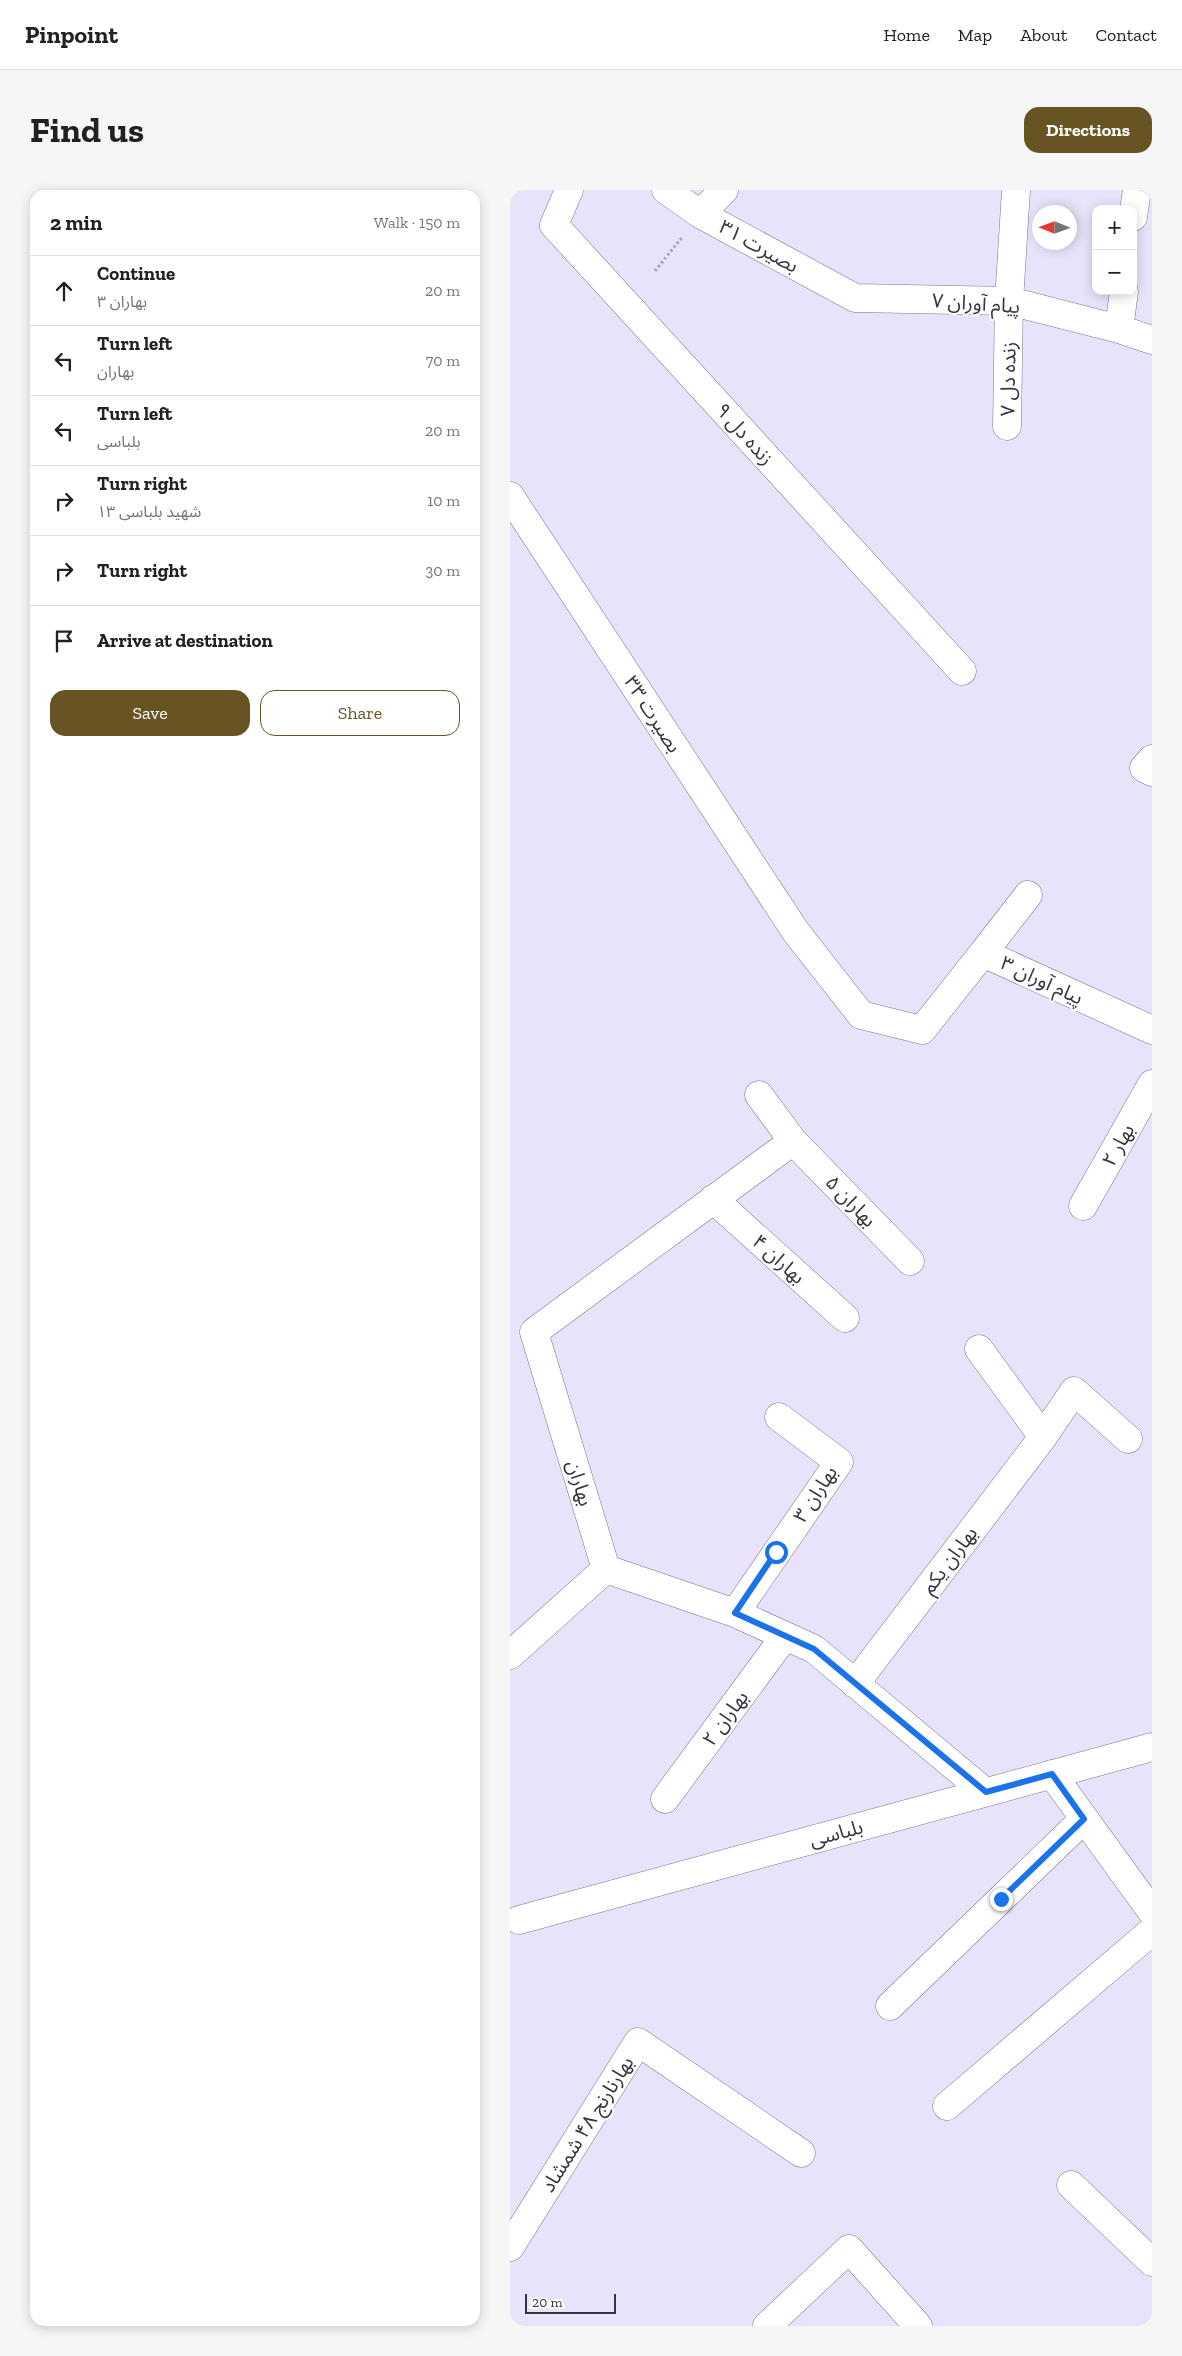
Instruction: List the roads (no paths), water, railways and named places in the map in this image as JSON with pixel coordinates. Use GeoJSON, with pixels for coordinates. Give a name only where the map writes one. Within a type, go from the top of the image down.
{"type":"FeatureCollection","features":[{"type":"Feature","properties":{"kind":"street","name":"زنده دل ۹"},"geometry":{"type":"LineString","coordinates":[[569,190],[554,225],[962,671]]}},
{"type":"Feature","properties":{"kind":"street","name":"بصیرت ۳۱"},"geometry":{"type":"LineString","coordinates":[[666,190],[700,214],[855,298]]}},
{"type":"Feature","properties":{"kind":"street"},"geometry":{"type":"LineString","coordinates":[[700,214],[724,190]]}},
{"type":"Feature","properties":{"kind":"street","name":"زنده دل ۷"},"geometry":{"type":"LineString","coordinates":[[1007,426],[1009,301],[1016,190]]}},
{"type":"Feature","properties":{"kind":"street"},"geometry":{"type":"LineString","coordinates":[[1135,205],[1137,190]]}},
{"type":"Feature","properties":{"kind":"street"},"geometry":{"type":"LineString","coordinates":[[1119,329],[1123,295]]}},
{"type":"Feature","properties":{"kind":"street","name":"پیام آوران ۷"},"geometry":{"type":"LineString","coordinates":[[855,298],[1009,301],[1119,329],[1152,340]]}},
{"type":"Feature","properties":{"kind":"street","name":"بصیرت ۳۳"},"geometry":{"type":"LineString","coordinates":[[510,496],[796,932]]}},
{"type":"Feature","properties":{"kind":"street"},"geometry":{"type":"LineString","coordinates":[[1152,759],[1144,768],[1152,772]]}},
{"type":"Feature","properties":{"kind":"street"},"geometry":{"type":"LineString","coordinates":[[983,953],[1028,896]]}},
{"type":"Feature","properties":{"kind":"street","name":"پیام آوران ۳"},"geometry":{"type":"LineString","coordinates":[[796,932],[861,1015],[922,1030],[983,953],[1152,1030]]}},
{"type":"Feature","properties":{"kind":"street","name":"بهار ۲"},"geometry":{"type":"LineString","coordinates":[[1083,1206],[1152,1084]]}},
{"type":"Feature","properties":{"kind":"street"},"geometry":{"type":"LineString","coordinates":[[759,1095],[793,1141]]}},
{"type":"Feature","properties":{"kind":"street","name":"بهاران"},"geometry":{"type":"LineString","coordinates":[[606,1569],[534,1332],[793,1141]]}},
{"type":"Feature","properties":{"kind":"street","name":"بهاران ۵"},"geometry":{"type":"LineString","coordinates":[[793,1141],[910,1261]]}},
{"type":"Feature","properties":{"kind":"street","name":"بهاران ۴"},"geometry":{"type":"LineString","coordinates":[[713,1199],[845,1318]]}},
{"type":"Feature","properties":{"kind":"street"},"geometry":{"type":"LineString","coordinates":[[978,1349],[1043,1437]]}},
{"type":"Feature","properties":{"kind":"street","name":"بهاران یکم"},"geometry":{"type":"LineString","coordinates":[[855,1684],[1043,1437],[1074,1391],[1128,1438]]}},
{"type":"Feature","properties":{"kind":"street","name":"بهاران ۳"},"geometry":{"type":"LineString","coordinates":[[735,1613],[839,1462],[779,1416]]}},
{"type":"Feature","properties":{"kind":"street"},"geometry":{"type":"LineString","coordinates":[[510,1655],[606,1569],[735,1613],[814,1649],[986,1792]]}},
{"type":"Feature","properties":{"kind":"street","name":"بهاران ۲"},"geometry":{"type":"LineString","coordinates":[[665,1799],[786,1636]]}},
{"type":"Feature","properties":{"kind":"street","name":"بلباسی"},"geometry":{"type":"LineString","coordinates":[[513,1924],[1152,1747]]}},
{"type":"Feature","properties":{"kind":"street"},"geometry":{"type":"LineString","coordinates":[[1052,1774],[1152,1912]]}},
{"type":"Feature","properties":{"kind":"street"},"geometry":{"type":"LineString","coordinates":[[890,2006],[1084,1819]]}},
{"type":"Feature","properties":{"kind":"street"},"geometry":{"type":"LineString","coordinates":[[947,2106],[1152,1931]]}},
{"type":"Feature","properties":{"kind":"street","name":"بهارنارنج ۴۸ شمشاد"},"geometry":{"type":"LineString","coordinates":[[510,2247],[638,2042],[801,2153]]}},
{"type":"Feature","properties":{"kind":"street"},"geometry":{"type":"LineString","coordinates":[[1071,2185],[1152,2262]]}},
{"type":"Feature","properties":{"kind":"street"},"geometry":{"type":"LineString","coordinates":[[767,2326],[849,2249],[918,2326]]}}]}
